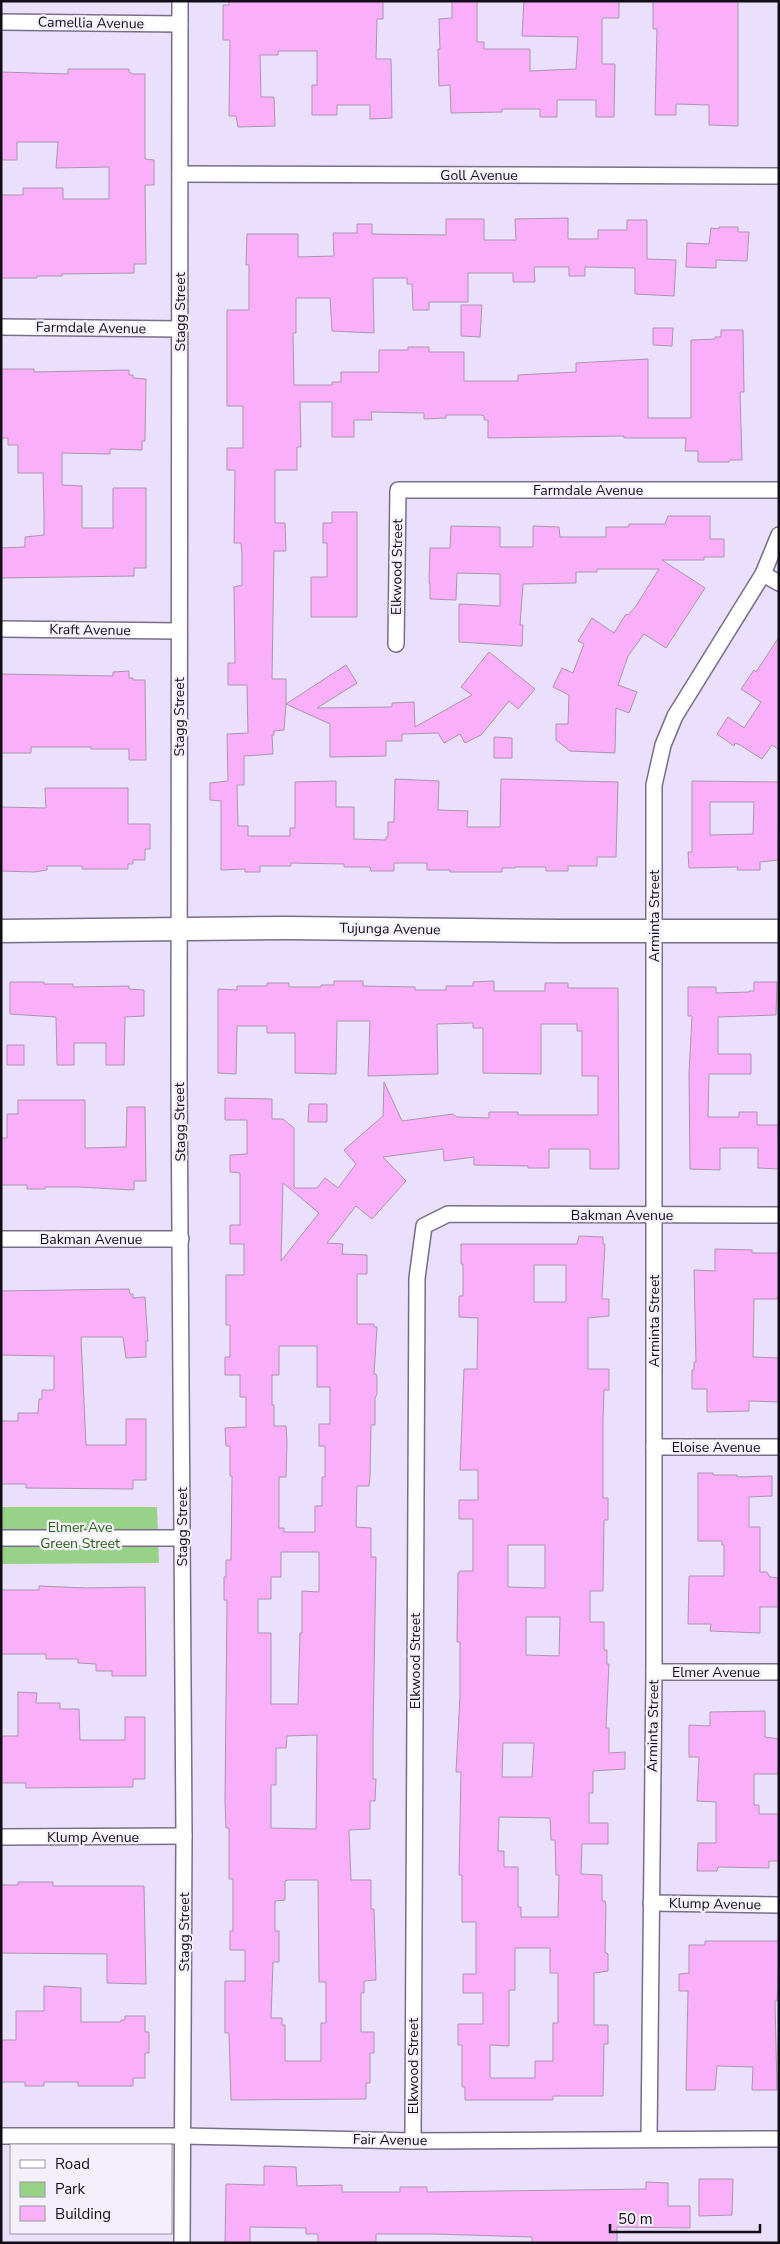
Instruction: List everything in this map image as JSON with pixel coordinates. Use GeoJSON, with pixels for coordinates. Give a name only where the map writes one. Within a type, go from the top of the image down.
{"type":"FeatureCollection","features":[{"type":"Feature","properties":{"kind":"street","name":"Stagg Street"},"geometry":{"type":"LineString","coordinates":[[180,1],[179,631],[184,1836],[182,2243]]}},
{"type":"Feature","properties":{"kind":"street","name":"Camellia Avenue"},"geometry":{"type":"LineString","coordinates":[[1,22],[180,24]]}},
{"type":"Feature","properties":{"kind":"street","name":"Goll Avenue"},"geometry":{"type":"LineString","coordinates":[[180,174],[779,176]]}},
{"type":"Feature","properties":{"kind":"street","name":"Farmdale Avenue"},"geometry":{"type":"LineString","coordinates":[[1,327],[180,329]]}},
{"type":"Feature","properties":{"kind":"street","name":"Farmdale Avenue"},"geometry":{"type":"LineString","coordinates":[[398,490],[779,490]]}},
{"type":"Feature","properties":{"kind":"street","name":"Elkwood Street"},"geometry":{"type":"LineString","coordinates":[[396,644],[398,490]]}},
{"type":"Feature","properties":{"kind":"street","name":"Arminta Street"},"geometry":{"type":"LineString","coordinates":[[649,2139],[654,1672],[654,786],[663,745],[675,716],[763,574],[779,535]]}},
{"type":"Feature","properties":{"kind":"street"},"geometry":{"type":"LineString","coordinates":[[763,574],[779,582]]}},
{"type":"Feature","properties":{"kind":"street","name":"Kraft Avenue"},"geometry":{"type":"LineString","coordinates":[[1,629],[179,631]]}},
{"type":"Feature","properties":{"kind":"street","name":"Tujunga Avenue"},"geometry":{"type":"LineString","coordinates":[[1,931],[180,929],[779,931]]}},
{"type":"Feature","properties":{"kind":"street","name":"Elkwood Street"},"geometry":{"type":"LineString","coordinates":[[413,2140],[417,1278],[424,1226],[448,1214],[464,1214]]}},
{"type":"Feature","properties":{"kind":"street","name":"Bakman Avenue"},"geometry":{"type":"LineString","coordinates":[[464,1214],[779,1215]]}},
{"type":"Feature","properties":{"kind":"street","name":"Bakman Avenue"},"geometry":{"type":"LineString","coordinates":[[1,1239],[181,1238]]}},
{"type":"Feature","properties":{"kind":"street","name":"Eloise Avenue"},"geometry":{"type":"LineString","coordinates":[[654,1447],[779,1447]]}},
{"type":"Feature","properties":{"kind":"street"},"geometry":{"type":"LineString","coordinates":[[1,1538],[182,1538]]}},
{"type":"Feature","properties":{"kind":"street","name":"Elmer Avenue"},"geometry":{"type":"LineString","coordinates":[[654,1672],[779,1672]]}},
{"type":"Feature","properties":{"kind":"street","name":"Klump Avenue"},"geometry":{"type":"LineString","coordinates":[[1,1837],[184,1836]]}},
{"type":"Feature","properties":{"kind":"street","name":"Klump Avenue"},"geometry":{"type":"LineString","coordinates":[[651,1903],[779,1905]]}},
{"type":"Feature","properties":{"kind":"street","name":"Fair Avenue"},"geometry":{"type":"LineString","coordinates":[[1,2136],[183,2136],[413,2140],[779,2139]]}},
{"type":"Feature","properties":{"kind":"green space","name":"Elmer Ave Green Street"},"geometry":{"type":"Polygon","coordinates":[[[1,1507],[157,1507],[159,1563],[1,1564],[1,1507]]]}},
{"type":"Feature","properties":{"kind":"building"},"geometry":{"type":"Polygon","coordinates":[[[229,1],[383,1],[383,19],[377,19],[376,59],[391,59],[392,118],[370,119],[370,105],[337,105],[337,115],[312,115],[312,85],[317,85],[317,51],[278,51],[278,55],[260,55],[261,97],[274,97],[275,126],[238,127],[236,116],[229,116],[230,40],[223,40],[223,5],[229,5],[229,1]]]}},
{"type":"Feature","properties":{"kind":"building"},"geometry":{"type":"Polygon","coordinates":[[[452,1],[477,1],[477,42],[484,42],[484,49],[530,49],[530,71],[576,69],[578,37],[522,36],[524,1],[619,1],[619,18],[602,18],[602,64],[615,64],[614,117],[596,117],[596,100],[557,100],[557,117],[540,117],[540,109],[502,109],[502,112],[451,113],[450,85],[439,86],[438,49],[440,49],[439,19],[452,18],[452,1]]]}},
{"type":"Feature","properties":{"kind":"building"},"geometry":{"type":"Polygon","coordinates":[[[653,1],[738,1],[738,126],[709,125],[709,105],[676,104],[676,115],[655,115],[657,29],[653,29],[653,1]]]}},
{"type":"Feature","properties":{"kind":"building"},"geometry":{"type":"Polygon","coordinates":[[[68,69],[129,69],[129,72],[133,74],[145,74],[145,159],[154,160],[154,185],[145,185],[146,264],[134,264],[134,273],[62,274],[62,276],[37,276],[37,278],[1,278],[1,195],[23,195],[23,188],[63,188],[63,199],[109,199],[109,167],[56,168],[58,142],[17,142],[17,160],[1,160],[1,72],[68,74],[68,69]]]}},
{"type":"Feature","properties":{"kind":"building"},"geometry":{"type":"Polygon","coordinates":[[[568,218],[568,239],[598,239],[598,230],[627,230],[627,220],[647,220],[647,259],[676,260],[674,296],[635,294],[635,268],[585,267],[585,276],[569,276],[569,267],[534,267],[535,282],[513,282],[513,273],[468,273],[468,302],[429,302],[429,310],[413,310],[412,284],[407,284],[407,278],[373,278],[374,333],[332,331],[330,298],[296,298],[296,333],[293,333],[294,385],[332,385],[332,382],[341,382],[341,372],[379,372],[379,350],[408,350],[408,347],[429,347],[429,352],[464,352],[464,381],[518,381],[518,375],[576,372],[576,363],[648,359],[648,418],[691,418],[691,340],[721,337],[721,330],[743,330],[744,392],[740,392],[742,460],[730,460],[729,462],[698,462],[698,451],[685,451],[686,438],[624,438],[624,436],[488,438],[488,420],[484,420],[484,416],[481,415],[446,415],[446,418],[424,419],[424,413],[371,412],[372,420],[354,420],[354,437],[332,437],[332,402],[300,402],[301,447],[297,447],[297,470],[275,470],[275,523],[285,523],[286,551],[274,551],[272,679],[286,679],[284,730],[274,731],[274,735],[272,735],[273,754],[244,756],[244,785],[237,785],[238,826],[248,826],[248,836],[290,836],[290,828],[295,828],[295,782],[336,781],[336,807],[354,807],[354,839],[386,840],[386,837],[388,837],[388,822],[394,822],[395,779],[439,781],[438,810],[468,811],[467,827],[500,827],[501,779],[618,782],[616,857],[597,857],[597,866],[568,866],[568,871],[546,871],[546,867],[515,867],[502,868],[502,872],[450,872],[450,870],[427,870],[427,863],[394,863],[394,871],[371,871],[370,867],[344,867],[344,864],[291,863],[291,866],[260,866],[260,872],[245,872],[245,869],[221,870],[221,801],[210,800],[210,783],[228,781],[227,734],[248,733],[247,685],[228,685],[228,663],[235,663],[234,587],[242,585],[242,554],[241,543],[234,543],[235,470],[227,470],[227,448],[243,448],[243,406],[227,406],[227,310],[249,310],[249,265],[246,265],[247,234],[298,234],[298,257],[334,256],[333,233],[357,233],[357,224],[372,224],[372,234],[446,235],[446,219],[484,219],[484,240],[516,240],[515,219],[568,218]]]}},
{"type":"Feature","properties":{"kind":"building"},"geometry":{"type":"Polygon","coordinates":[[[719,227],[738,227],[738,232],[749,232],[747,261],[716,260],[716,268],[686,267],[687,243],[709,244],[711,228],[719,229],[719,227]]]}},
{"type":"Feature","properties":{"kind":"building"},"geometry":{"type":"Polygon","coordinates":[[[461,305],[482,305],[480,337],[461,336],[461,305]]]}},
{"type":"Feature","properties":{"kind":"building"},"geometry":{"type":"Polygon","coordinates":[[[653,328],[673,328],[672,346],[653,345],[653,328]]]}},
{"type":"Feature","properties":{"kind":"building"},"geometry":{"type":"Polygon","coordinates":[[[1,369],[34,369],[34,372],[129,370],[129,375],[133,375],[133,378],[146,379],[145,441],[142,441],[142,450],[110,449],[110,454],[62,453],[62,485],[82,486],[82,528],[113,528],[113,488],[146,488],[146,568],[134,568],[134,576],[1,578],[1,548],[25,547],[25,537],[44,535],[44,515],[43,473],[18,473],[18,445],[8,445],[8,438],[1,438],[1,369]]]}},
{"type":"Feature","properties":{"kind":"building"},"geometry":{"type":"Polygon","coordinates":[[[332,512],[357,512],[357,617],[311,617],[311,577],[327,577],[327,543],[323,543],[323,523],[332,523],[332,512]]]}},
{"type":"Feature","properties":{"kind":"building"},"geometry":{"type":"Polygon","coordinates":[[[668,516],[710,516],[710,539],[724,539],[724,557],[704,557],[704,560],[662,560],[705,588],[666,648],[644,634],[628,656],[618,685],[637,692],[629,713],[616,708],[615,753],[570,751],[556,740],[556,724],[568,724],[569,695],[553,687],[562,668],[573,673],[584,644],[578,641],[592,618],[614,633],[626,614],[628,615],[636,606],[659,569],[597,569],[597,572],[576,572],[576,583],[523,584],[520,625],[523,625],[522,646],[459,642],[459,604],[500,606],[500,574],[457,573],[456,600],[430,599],[430,548],[450,548],[451,526],[500,527],[500,547],[533,547],[533,526],[559,527],[560,537],[606,537],[606,527],[629,527],[629,524],[665,524],[668,516]]]}},
{"type":"Feature","properties":{"kind":"building"},"geometry":{"type":"Polygon","coordinates":[[[779,637],[779,750],[772,745],[762,759],[740,745],[735,743],[734,746],[717,734],[728,717],[744,728],[761,702],[741,689],[754,670],[756,672],[779,637]]]}},
{"type":"Feature","properties":{"kind":"building"},"geometry":{"type":"Polygon","coordinates":[[[489,652],[535,689],[518,709],[509,701],[481,735],[465,743],[460,734],[444,743],[438,733],[402,734],[402,741],[386,741],[386,756],[330,757],[330,724],[286,704],[346,665],[357,683],[317,708],[392,707],[392,703],[414,702],[415,727],[472,695],[461,687],[489,652]]]}},
{"type":"Feature","properties":{"kind":"building"},"geometry":{"type":"Polygon","coordinates":[[[129,671],[129,678],[145,680],[146,760],[129,760],[129,749],[91,749],[91,747],[31,747],[31,753],[1,753],[1,674],[113,676],[113,672],[129,671]]]}},
{"type":"Feature","properties":{"kind":"building"},"geometry":{"type":"Polygon","coordinates":[[[494,737],[512,738],[512,758],[494,758],[494,737]]]}},
{"type":"Feature","properties":{"kind":"building"},"geometry":{"type":"Polygon","coordinates":[[[692,781],[779,782],[778,860],[760,862],[760,870],[737,870],[738,867],[689,868],[688,852],[692,852],[692,781]],[[710,802],[710,835],[753,834],[754,802],[710,802]]]}},
{"type":"Feature","properties":{"kind":"building"},"geometry":{"type":"Polygon","coordinates":[[[45,788],[128,788],[128,824],[150,824],[150,849],[145,849],[145,860],[133,860],[133,864],[128,864],[128,869],[82,869],[82,866],[47,866],[47,870],[34,872],[1,871],[1,807],[46,808],[45,788]]]}},
{"type":"Feature","properties":{"kind":"building"},"geometry":{"type":"Polygon","coordinates":[[[334,981],[363,981],[363,986],[415,987],[415,990],[446,990],[446,986],[473,986],[473,982],[494,981],[494,991],[545,991],[545,983],[568,983],[568,988],[618,988],[619,1169],[590,1169],[590,1150],[588,1149],[549,1149],[549,1168],[474,1165],[474,1157],[444,1161],[443,1149],[383,1157],[406,1181],[372,1219],[356,1206],[327,1243],[343,1244],[342,1254],[367,1255],[367,1274],[357,1274],[357,1324],[374,1324],[374,1327],[377,1327],[374,1374],[376,1374],[377,1378],[377,1394],[375,1398],[375,1425],[371,1425],[370,1477],[369,1486],[357,1486],[356,1527],[371,1528],[371,1557],[376,1557],[373,1738],[373,1779],[376,1779],[375,1801],[370,1801],[370,1829],[349,1830],[351,1880],[371,1880],[371,1909],[374,1909],[376,1980],[364,1981],[364,1993],[361,1993],[361,2032],[374,2032],[374,2053],[370,2053],[370,2083],[366,2083],[366,2099],[231,2100],[229,2033],[225,2033],[225,1981],[245,1981],[245,1950],[230,1950],[230,1931],[233,1931],[233,1879],[229,1879],[229,1828],[226,1828],[225,1801],[227,1600],[224,1600],[224,1577],[226,1577],[226,1560],[231,1560],[232,1476],[230,1476],[230,1446],[226,1446],[225,1428],[246,1427],[246,1397],[240,1397],[240,1375],[225,1375],[225,1357],[230,1357],[230,1325],[226,1325],[226,1275],[244,1275],[244,1244],[230,1244],[230,1225],[240,1225],[240,1173],[230,1172],[230,1155],[247,1154],[247,1120],[225,1120],[225,1098],[272,1099],[272,1119],[283,1119],[294,1128],[294,1188],[317,1188],[325,1178],[338,1188],[356,1164],[344,1150],[383,1116],[384,1082],[402,1121],[453,1114],[457,1117],[489,1118],[489,1112],[518,1112],[518,1115],[598,1115],[598,1076],[582,1076],[582,1031],[577,1031],[577,1024],[541,1024],[541,1074],[483,1073],[483,1028],[473,1028],[473,1023],[437,1024],[438,1074],[368,1076],[370,1021],[337,1021],[336,1074],[295,1073],[295,1033],[267,1033],[267,1026],[237,1026],[236,1074],[218,1073],[218,989],[237,990],[237,986],[267,986],[267,983],[289,983],[289,987],[334,985],[334,981]],[[283,1183],[281,1261],[319,1213],[283,1183]],[[279,1346],[279,1375],[272,1375],[274,1426],[286,1426],[287,1442],[286,1477],[279,1477],[279,1528],[284,1528],[284,1532],[315,1532],[315,1506],[322,1506],[322,1477],[325,1477],[325,1446],[319,1446],[319,1424],[330,1424],[330,1387],[317,1387],[317,1346],[279,1346]],[[281,1552],[281,1577],[271,1577],[271,1599],[258,1599],[258,1633],[271,1633],[271,1704],[298,1704],[302,1591],[319,1592],[319,1552],[281,1552]],[[317,1735],[287,1736],[286,1748],[276,1748],[276,1785],[271,1785],[271,1828],[316,1829],[317,1735]],[[318,1880],[285,1881],[285,1900],[275,1901],[275,1931],[279,1931],[279,1962],[273,1962],[271,2018],[282,2018],[282,2025],[285,2025],[285,2061],[321,2061],[321,2023],[326,2023],[326,1982],[319,1982],[318,1880]]]}},
{"type":"Feature","properties":{"kind":"building"},"geometry":{"type":"Polygon","coordinates":[[[10,982],[73,984],[73,987],[129,986],[129,989],[144,990],[144,1016],[125,1017],[124,1065],[106,1065],[106,1043],[74,1043],[74,1065],[57,1065],[56,1017],[10,1014],[10,982]]]}},
{"type":"Feature","properties":{"kind":"building"},"geometry":{"type":"Polygon","coordinates":[[[754,982],[777,982],[776,1015],[718,1017],[718,1054],[751,1054],[751,1074],[709,1074],[708,1117],[739,1117],[739,1112],[757,1112],[757,1125],[778,1125],[779,1169],[758,1168],[758,1148],[720,1148],[720,1170],[690,1169],[689,1074],[692,1016],[688,1016],[688,987],[716,987],[716,993],[749,992],[754,991],[754,982]]]}},
{"type":"Feature","properties":{"kind":"building"},"geometry":{"type":"Polygon","coordinates":[[[7,1045],[24,1045],[24,1065],[7,1065],[7,1045]]]}},
{"type":"Feature","properties":{"kind":"building"},"geometry":{"type":"Polygon","coordinates":[[[18,1100],[85,1100],[85,1148],[126,1147],[127,1107],[145,1107],[146,1181],[134,1181],[134,1190],[79,1187],[27,1189],[27,1185],[1,1185],[1,1138],[7,1138],[7,1114],[18,1114],[18,1100]]]}},
{"type":"Feature","properties":{"kind":"building"},"geometry":{"type":"Polygon","coordinates":[[[309,1104],[327,1104],[327,1122],[308,1122],[309,1104]]]}},
{"type":"Feature","properties":{"kind":"building"},"geometry":{"type":"Polygon","coordinates":[[[579,1236],[603,1237],[603,1244],[605,1244],[602,1299],[609,1299],[609,1316],[588,1318],[588,1369],[609,1369],[609,1390],[604,1390],[603,1419],[603,1498],[608,1498],[608,1520],[604,1520],[603,1591],[590,1591],[590,1622],[604,1622],[604,1650],[607,1650],[607,1664],[609,1664],[606,1728],[609,1728],[609,1753],[625,1752],[625,1769],[593,1771],[593,1793],[589,1793],[589,1823],[608,1823],[608,1844],[582,1844],[581,1874],[602,1875],[602,1901],[605,1901],[606,1905],[605,1952],[608,1954],[608,1971],[594,1973],[594,2025],[608,2025],[608,2044],[604,2044],[603,2096],[553,2096],[553,2100],[465,2100],[465,2087],[462,2087],[462,2045],[458,2045],[458,2024],[483,2024],[483,1993],[463,1993],[463,1974],[476,1974],[476,1922],[462,1922],[462,1875],[459,1875],[461,1772],[456,1772],[460,1696],[460,1642],[457,1642],[458,1573],[460,1571],[473,1571],[473,1519],[459,1519],[459,1500],[478,1500],[478,1470],[460,1470],[464,1369],[477,1369],[478,1318],[459,1317],[459,1296],[463,1296],[461,1244],[577,1244],[579,1236]],[[534,1265],[534,1302],[566,1302],[566,1265],[534,1265]],[[508,1545],[508,1587],[545,1588],[545,1545],[508,1545]],[[526,1617],[526,1655],[559,1656],[560,1617],[526,1617]],[[503,1743],[502,1777],[532,1777],[534,1743],[503,1743]],[[499,1817],[498,1851],[504,1851],[504,1867],[518,1867],[518,1907],[521,1907],[521,1917],[558,1917],[559,1875],[556,1875],[555,1840],[551,1840],[550,1818],[499,1817]],[[515,1948],[515,1990],[509,1990],[509,2046],[490,2045],[490,2078],[535,2078],[535,2061],[553,2061],[553,2023],[558,2023],[558,1973],[550,1973],[550,1948],[515,1948]]]}},
{"type":"Feature","properties":{"kind":"building"},"geometry":{"type":"Polygon","coordinates":[[[715,1249],[752,1250],[752,1253],[779,1253],[779,1297],[777,1299],[754,1299],[753,1357],[779,1358],[779,1402],[749,1401],[749,1411],[707,1412],[707,1389],[692,1389],[692,1370],[694,1370],[694,1362],[696,1362],[694,1270],[715,1271],[715,1249]]]}},
{"type":"Feature","properties":{"kind":"building"},"geometry":{"type":"Polygon","coordinates":[[[129,1289],[130,1294],[133,1294],[133,1298],[145,1297],[148,1341],[146,1341],[146,1357],[126,1358],[123,1337],[81,1337],[86,1445],[126,1445],[126,1419],[146,1419],[146,1480],[133,1480],[133,1489],[26,1488],[26,1484],[1,1484],[1,1421],[18,1421],[18,1413],[38,1413],[39,1399],[42,1399],[42,1390],[54,1390],[54,1356],[1,1355],[1,1291],[129,1289]]]}},
{"type":"Feature","properties":{"kind":"building"},"geometry":{"type":"Polygon","coordinates":[[[698,1473],[737,1475],[737,1477],[772,1476],[772,1496],[749,1497],[749,1527],[760,1527],[760,1572],[767,1572],[770,1577],[779,1578],[779,1607],[760,1607],[760,1633],[710,1631],[711,1624],[688,1624],[689,1576],[724,1576],[724,1545],[722,1545],[722,1541],[698,1541],[698,1473]]]}},
{"type":"Feature","properties":{"kind":"building"},"geometry":{"type":"Polygon","coordinates":[[[39,1586],[86,1588],[145,1587],[146,1676],[112,1676],[112,1671],[96,1671],[96,1664],[78,1663],[78,1659],[46,1659],[46,1654],[1,1654],[1,1590],[39,1590],[39,1586]]]}},
{"type":"Feature","properties":{"kind":"building"},"geometry":{"type":"Polygon","coordinates":[[[18,1692],[37,1693],[36,1703],[60,1703],[60,1709],[79,1709],[80,1740],[125,1740],[125,1717],[145,1717],[145,1779],[133,1779],[133,1787],[26,1788],[26,1783],[1,1783],[1,1736],[18,1736],[18,1692]]]}},
{"type":"Feature","properties":{"kind":"building"},"geometry":{"type":"Polygon","coordinates":[[[765,1711],[765,1737],[779,1739],[779,1774],[754,1774],[754,1805],[759,1805],[759,1814],[779,1814],[779,1861],[769,1861],[769,1868],[718,1867],[717,1871],[697,1871],[698,1843],[716,1843],[716,1802],[697,1801],[699,1757],[689,1757],[689,1725],[710,1726],[710,1712],[765,1711]]]}},
{"type":"Feature","properties":{"kind":"building"},"geometry":{"type":"Polygon","coordinates":[[[18,1882],[53,1882],[53,1886],[144,1886],[146,1984],[107,1983],[107,1954],[1,1953],[1,1885],[18,1885],[18,1882]]]}},
{"type":"Feature","properties":{"kind":"building"},"geometry":{"type":"Polygon","coordinates":[[[705,1941],[779,1941],[777,2001],[775,2001],[777,2090],[752,2090],[753,2067],[717,2066],[715,2090],[686,2090],[688,1991],[679,1991],[679,1974],[689,1973],[689,1945],[705,1945],[705,1941]]]}},
{"type":"Feature","properties":{"kind":"building"},"geometry":{"type":"Polygon","coordinates":[[[44,1986],[81,1988],[81,2022],[121,2022],[121,2020],[125,2020],[125,2016],[145,2016],[145,2032],[149,2032],[149,2053],[145,2053],[145,2078],[133,2078],[133,2086],[78,2086],[78,2082],[44,2082],[44,2086],[25,2086],[25,2082],[1,2082],[1,2040],[16,2040],[16,2011],[44,2011],[44,1986]]]}},
{"type":"Feature","properties":{"kind":"building"},"geometry":{"type":"Polygon","coordinates":[[[264,2166],[296,2167],[297,2186],[342,2185],[342,2192],[400,2192],[400,2187],[427,2187],[427,2192],[646,2189],[646,2182],[668,2183],[668,2206],[690,2206],[690,2228],[617,2227],[617,2243],[532,2243],[532,2237],[376,2234],[376,2242],[318,2243],[318,2234],[306,2234],[306,2228],[250,2227],[250,2243],[225,2243],[226,2184],[264,2185],[264,2166]]]}},
{"type":"Feature","properties":{"kind":"building"},"geometry":{"type":"Polygon","coordinates":[[[699,2179],[733,2179],[732,2215],[699,2216],[699,2179]]]}}]}
